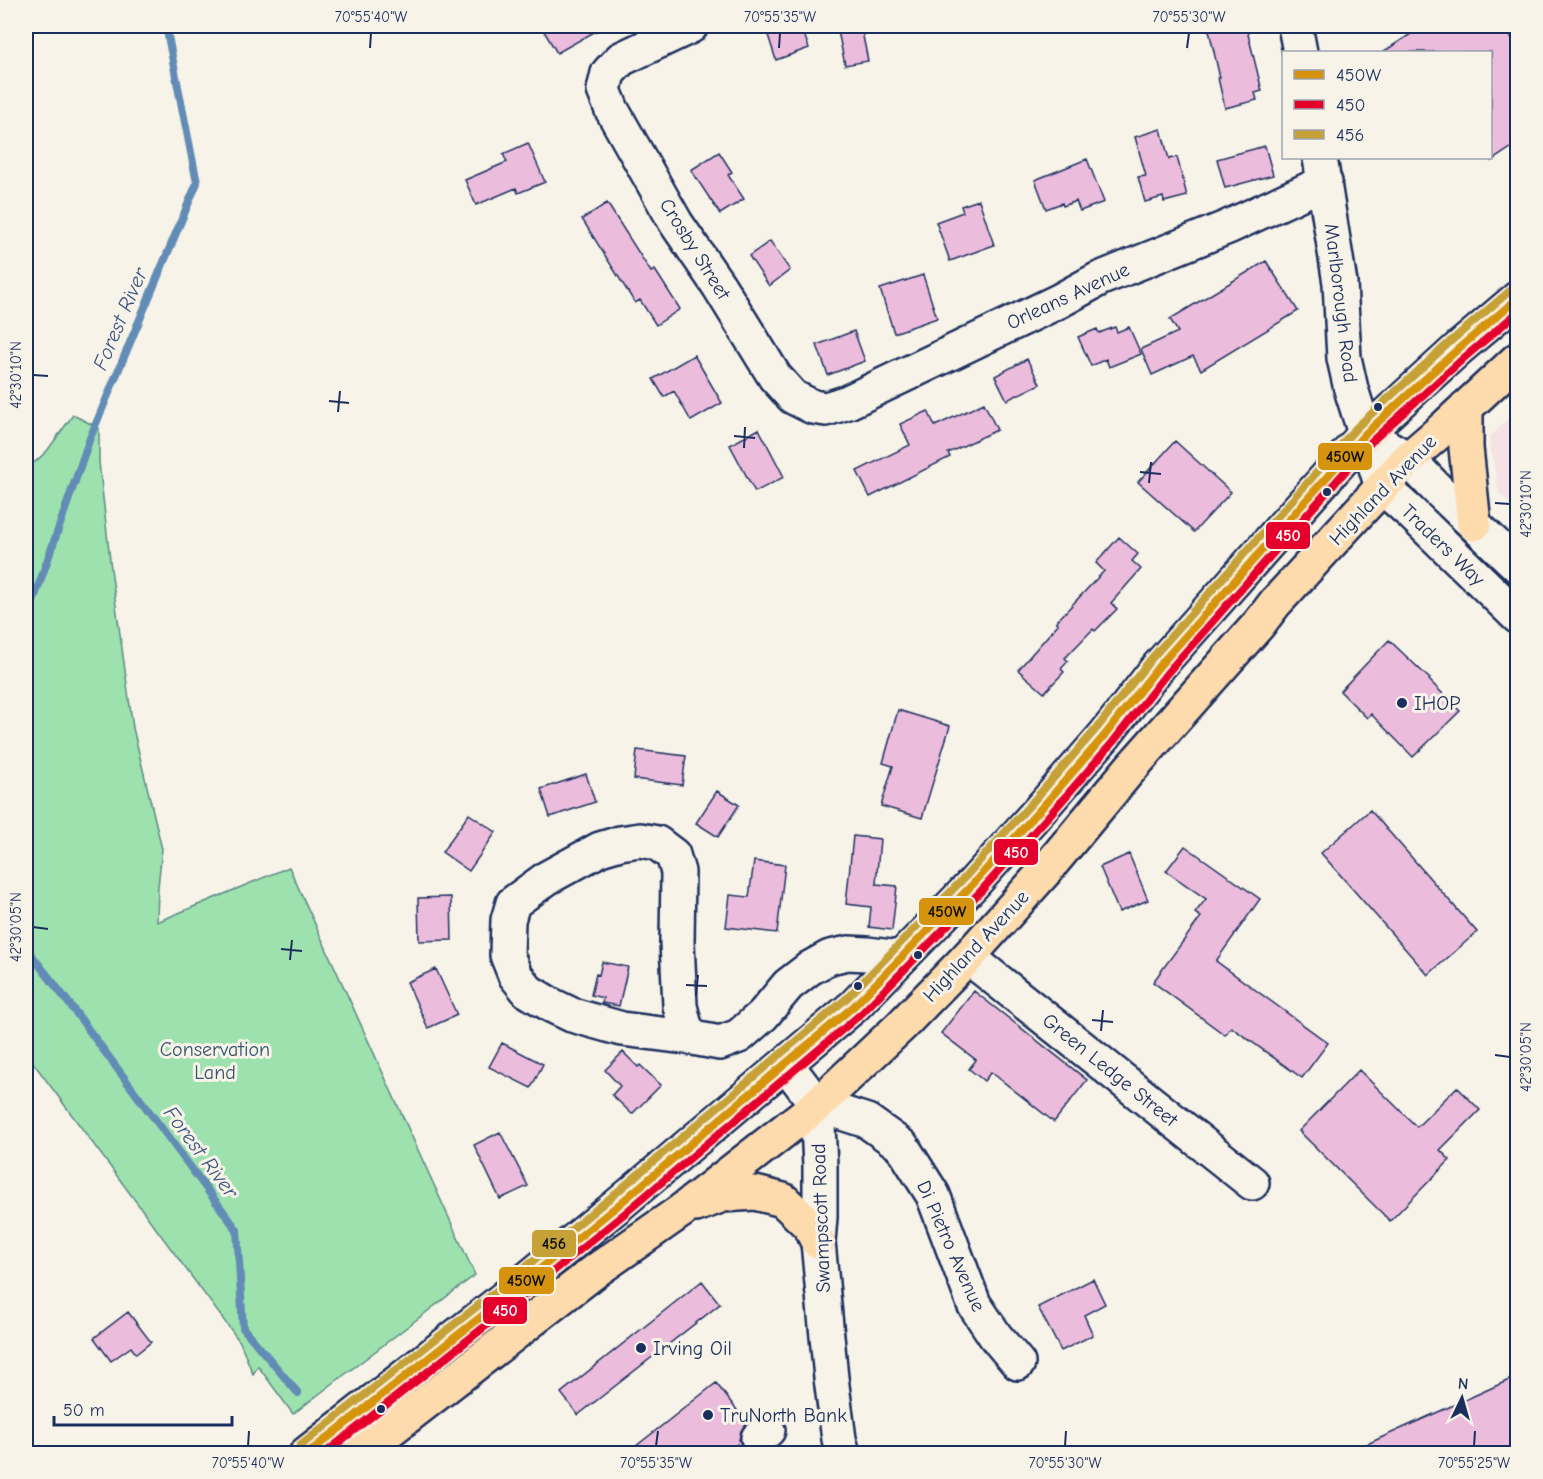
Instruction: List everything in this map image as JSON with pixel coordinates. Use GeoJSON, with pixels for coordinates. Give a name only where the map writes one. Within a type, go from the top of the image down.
{"type":"FeatureCollection","features":[{"type":"Feature","properties":{"kind":"main road"},"geometry":{"type":"LineString","coordinates":[[306,1454],[505,1298],[854,1006],[973,884],[1045,804],[1105,735],[1160,666],[1365,434],[1518,298]]}},
{"type":"Feature","properties":{"kind":"main road","name":"Highland Avenue"},"geometry":{"type":"LineString","coordinates":[[360,1454],[598,1269],[681,1211],[817,1105],[901,1026],[968,957],[1046,870],[1130,769],[1275,603],[1382,487],[1408,459],[1518,359]]}},
{"type":"Feature","properties":{"kind":"main road"},"geometry":{"type":"LineString","coordinates":[[1466,407],[1466,448],[1474,524]]}},
{"type":"Feature","properties":{"kind":"main road"},"geometry":{"type":"LineString","coordinates":[[681,1211],[723,1195],[755,1192],[783,1200],[809,1225],[818,1242]]}},
{"type":"Feature","properties":{"kind":"street","name":"Crosby Street"},"geometry":{"type":"LineString","coordinates":[[691,26],[640,48],[621,59],[608,73],[604,90],[612,110],[676,223],[719,286],[775,377],[793,397],[813,407]]}},
{"type":"Feature","properties":{"kind":"street"},"geometry":{"type":"LineString","coordinates":[[1295,26],[1300,51]]}},
{"type":"Feature","properties":{"kind":"street","name":"Orleans Avenue"},"geometry":{"type":"LineString","coordinates":[[813,407],[826,409],[848,402],[1059,301],[1099,279],[1228,227],[1322,170]]}},
{"type":"Feature","properties":{"kind":"street","name":"Marlborough Road"},"geometry":{"type":"LineString","coordinates":[[1322,170],[1340,283],[1344,358],[1365,434]]}},
{"type":"Feature","properties":{"kind":"street"},"geometry":{"type":"LineString","coordinates":[[1365,434],[1408,459],[1518,566]]}},
{"type":"Feature","properties":{"kind":"street"},"geometry":{"type":"LineString","coordinates":[[1365,434],[1382,487]]}},
{"type":"Feature","properties":{"kind":"street","name":"Traders Way"},"geometry":{"type":"LineString","coordinates":[[1382,487],[1518,617]]}},
{"type":"Feature","properties":{"kind":"street"},"geometry":{"type":"LineString","coordinates":[[693,1038],[685,1026],[680,1006],[677,942],[678,872],[673,855],[657,843],[640,840],[620,843],[600,849],[547,878],[513,903],[508,920],[507,955],[515,975],[528,991],[572,1015],[622,1029],[720,1043],[739,1036],[763,1016],[788,985],[810,968],[830,957],[848,953],[900,958]]}},
{"type":"Feature","properties":{"kind":"street","name":"Green Ledge Street"},"geometry":{"type":"LineString","coordinates":[[968,957],[1252,1183]]}},
{"type":"Feature","properties":{"kind":"street"},"geometry":{"type":"LineString","coordinates":[[786,1064],[817,1105]]}},
{"type":"Feature","properties":{"kind":"street","name":"Swampscott Road"},"geometry":{"type":"LineString","coordinates":[[817,1105],[820,1166],[818,1242],[831,1378],[843,1454]]}},
{"type":"Feature","properties":{"kind":"street","name":"Di Pietro Avenue"},"geometry":{"type":"LineString","coordinates":[[817,1105],[867,1121],[902,1146],[933,1195],[974,1304],[996,1337],[1018,1363]]}},
{"type":"Feature","properties":{"kind":"shaded area"},"geometry":{"type":"Polygon","coordinates":[[[1517,410],[1517,512],[1499,493],[1489,438],[1517,410]]]}},
{"type":"Feature","properties":{"kind":"green space","name":"Conservation Land"},"geometry":{"type":"Polygon","coordinates":[[[73,415],[99,428],[99,462],[111,569],[133,728],[162,849],[157,922],[289,867],[475,1275],[293,1414],[258,1366],[253,1374],[240,1342],[26,1053],[26,464],[35,462],[47,451],[73,415]]]}},
{"type":"Feature","properties":{"kind":"building"},"geometry":{"type":"Polygon","coordinates":[[[541,26],[605,26],[557,53],[541,26]]]}},
{"type":"Feature","properties":{"kind":"building"},"geometry":{"type":"Polygon","coordinates":[[[786,26],[801,26],[809,48],[776,60],[767,32],[786,26]]]}},
{"type":"Feature","properties":{"kind":"building"},"geometry":{"type":"Polygon","coordinates":[[[837,26],[861,26],[868,61],[845,65],[837,26]]]}},
{"type":"Feature","properties":{"kind":"building"},"geometry":{"type":"Polygon","coordinates":[[[1208,26],[1246,26],[1262,91],[1255,93],[1257,100],[1225,108],[1208,26]]]}},
{"type":"Feature","properties":{"kind":"building"},"geometry":{"type":"Polygon","coordinates":[[[1423,26],[1503,26],[1518,48],[1518,143],[1491,161],[1492,51],[1385,51],[1423,26]]]}},
{"type":"Feature","properties":{"kind":"building"},"geometry":{"type":"Polygon","coordinates":[[[1161,129],[1169,159],[1177,157],[1187,196],[1164,202],[1163,197],[1145,202],[1138,177],[1146,176],[1135,137],[1161,129]]]}},
{"type":"Feature","properties":{"kind":"building"},"geometry":{"type":"Polygon","coordinates":[[[528,143],[545,182],[518,193],[516,188],[476,205],[465,180],[507,162],[503,154],[528,143]]]}},
{"type":"Feature","properties":{"kind":"building"},"geometry":{"type":"Polygon","coordinates":[[[1265,146],[1273,175],[1225,188],[1217,159],[1265,146]]]}},
{"type":"Feature","properties":{"kind":"building"},"geometry":{"type":"Polygon","coordinates":[[[719,152],[732,172],[728,175],[744,199],[720,214],[691,170],[719,152]]]}},
{"type":"Feature","properties":{"kind":"building"},"geometry":{"type":"Polygon","coordinates":[[[1087,159],[1104,202],[1080,211],[1076,201],[1046,209],[1035,180],[1087,159]]]}},
{"type":"Feature","properties":{"kind":"building"},"geometry":{"type":"Polygon","coordinates":[[[979,200],[994,245],[950,261],[936,222],[963,212],[961,206],[979,200]]]}},
{"type":"Feature","properties":{"kind":"building"},"geometry":{"type":"Polygon","coordinates":[[[607,203],[651,272],[655,270],[680,309],[656,325],[640,300],[635,303],[582,219],[607,203]]]}},
{"type":"Feature","properties":{"kind":"building"},"geometry":{"type":"Polygon","coordinates":[[[770,241],[790,270],[769,286],[749,256],[770,241]]]}},
{"type":"Feature","properties":{"kind":"building"},"geometry":{"type":"Polygon","coordinates":[[[1266,261],[1298,311],[1201,370],[1193,356],[1152,375],[1141,349],[1178,332],[1170,319],[1266,261]]]}},
{"type":"Feature","properties":{"kind":"building"},"geometry":{"type":"Polygon","coordinates":[[[923,275],[937,318],[894,333],[880,289],[923,275]]]}},
{"type":"Feature","properties":{"kind":"building"},"geometry":{"type":"Polygon","coordinates":[[[1115,327],[1117,332],[1129,327],[1141,354],[1109,367],[1106,359],[1091,366],[1078,337],[1097,329],[1099,333],[1115,327]]]}},
{"type":"Feature","properties":{"kind":"building"},"geometry":{"type":"Polygon","coordinates":[[[854,331],[865,361],[828,375],[817,345],[854,331]]]}},
{"type":"Feature","properties":{"kind":"building"},"geometry":{"type":"Polygon","coordinates":[[[694,355],[722,403],[691,421],[674,391],[664,397],[653,379],[694,355]]]}},
{"type":"Feature","properties":{"kind":"building"},"geometry":{"type":"Polygon","coordinates":[[[1027,359],[1040,384],[1007,400],[995,376],[1027,359]]]}},
{"type":"Feature","properties":{"kind":"building"},"geometry":{"type":"Polygon","coordinates":[[[984,403],[997,430],[948,453],[950,457],[870,497],[857,471],[910,445],[900,424],[928,411],[935,426],[984,403]]]}},
{"type":"Feature","properties":{"kind":"building"},"geometry":{"type":"Polygon","coordinates":[[[759,429],[784,477],[755,492],[730,445],[759,429]]]}},
{"type":"Feature","properties":{"kind":"building"},"geometry":{"type":"Polygon","coordinates":[[[1175,441],[1231,492],[1194,532],[1138,482],[1175,441]]]}},
{"type":"Feature","properties":{"kind":"building"},"geometry":{"type":"Polygon","coordinates":[[[1119,537],[1138,554],[1132,561],[1141,569],[1111,603],[1117,609],[1095,631],[1093,629],[1065,658],[1068,661],[1061,669],[1064,672],[1044,693],[1018,670],[1058,624],[1056,622],[1104,571],[1096,563],[1119,537]]]}},
{"type":"Feature","properties":{"kind":"building","name":"IHOP"},"geometry":{"type":"Polygon","coordinates":[[[1389,640],[1460,711],[1413,757],[1371,714],[1367,718],[1340,691],[1389,640]]]}},
{"type":"Feature","properties":{"kind":"building"},"geometry":{"type":"Polygon","coordinates":[[[898,710],[950,726],[922,818],[881,806],[893,766],[883,763],[898,710]]]}},
{"type":"Feature","properties":{"kind":"building"},"geometry":{"type":"Polygon","coordinates":[[[637,750],[686,756],[682,785],[634,779],[637,750]]]}},
{"type":"Feature","properties":{"kind":"building"},"geometry":{"type":"Polygon","coordinates":[[[586,774],[595,802],[550,817],[541,789],[586,774]]]}},
{"type":"Feature","properties":{"kind":"building"},"geometry":{"type":"Polygon","coordinates":[[[717,791],[739,805],[718,837],[696,823],[717,791]]]}},
{"type":"Feature","properties":{"kind":"building"},"geometry":{"type":"Polygon","coordinates":[[[1370,810],[1477,932],[1428,975],[1321,853],[1370,810]]]}},
{"type":"Feature","properties":{"kind":"building"},"geometry":{"type":"Polygon","coordinates":[[[469,814],[496,832],[469,871],[442,852],[469,814]]]}},
{"type":"Feature","properties":{"kind":"building"},"geometry":{"type":"Polygon","coordinates":[[[853,836],[880,839],[876,884],[897,886],[892,930],[869,927],[871,907],[846,904],[853,836]]]}},
{"type":"Feature","properties":{"kind":"building"},"geometry":{"type":"Polygon","coordinates":[[[1185,846],[1260,899],[1216,961],[1328,1043],[1302,1078],[1231,1027],[1225,1035],[1153,982],[1201,917],[1195,913],[1206,899],[1166,871],[1185,846]]]}},
{"type":"Feature","properties":{"kind":"building"},"geometry":{"type":"Polygon","coordinates":[[[1129,854],[1148,900],[1119,912],[1100,867],[1129,854]]]}},
{"type":"Feature","properties":{"kind":"building"},"geometry":{"type":"Polygon","coordinates":[[[754,861],[785,865],[777,933],[726,927],[730,895],[749,897],[754,861]]]}},
{"type":"Feature","properties":{"kind":"building"},"geometry":{"type":"Polygon","coordinates":[[[451,897],[452,940],[419,941],[418,898],[451,897]]]}},
{"type":"Feature","properties":{"kind":"building"},"geometry":{"type":"Polygon","coordinates":[[[602,962],[628,967],[619,1006],[602,1003],[603,998],[591,995],[596,974],[599,975],[602,962]]]}},
{"type":"Feature","properties":{"kind":"building"},"geometry":{"type":"Polygon","coordinates":[[[436,969],[457,1015],[428,1028],[407,982],[436,969]]]}},
{"type":"Feature","properties":{"kind":"building"},"geometry":{"type":"Polygon","coordinates":[[[974,991],[1087,1080],[1054,1122],[991,1072],[984,1081],[969,1069],[976,1060],[941,1033],[974,991]]]}},
{"type":"Feature","properties":{"kind":"building"},"geometry":{"type":"Polygon","coordinates":[[[502,1043],[543,1064],[531,1088],[489,1067],[502,1043]]]}},
{"type":"Feature","properties":{"kind":"building"},"geometry":{"type":"Polygon","coordinates":[[[623,1052],[661,1085],[632,1114],[612,1095],[620,1086],[605,1070],[623,1052]]]}},
{"type":"Feature","properties":{"kind":"building"},"geometry":{"type":"Polygon","coordinates":[[[1359,1070],[1417,1127],[1457,1087],[1480,1110],[1440,1150],[1450,1160],[1390,1221],[1299,1131],[1359,1070]]]}},
{"type":"Feature","properties":{"kind":"building"},"geometry":{"type":"Polygon","coordinates":[[[500,1132],[528,1186],[500,1199],[474,1145],[500,1132]]]}},
{"type":"Feature","properties":{"kind":"building"},"geometry":{"type":"Polygon","coordinates":[[[1093,1279],[1105,1304],[1084,1315],[1093,1335],[1061,1351],[1038,1307],[1093,1279]]]}},
{"type":"Feature","properties":{"kind":"building","name":"Irving Oil"},"geometry":{"type":"Polygon","coordinates":[[[702,1281],[720,1304],[578,1415],[561,1393],[702,1281]]]}},
{"type":"Feature","properties":{"kind":"building"},"geometry":{"type":"Polygon","coordinates":[[[128,1312],[151,1342],[136,1354],[131,1347],[111,1361],[94,1338],[128,1312]]]}},
{"type":"Feature","properties":{"kind":"building"},"geometry":{"type":"Polygon","coordinates":[[[1518,1376],[1518,1454],[1345,1454],[1518,1376]]]}},
{"type":"Feature","properties":{"kind":"building"},"geometry":{"type":"Polygon","coordinates":[[[716,1383],[747,1423],[741,1431],[739,1440],[748,1454],[744,1454],[737,1444],[725,1454],[626,1454],[716,1383]]]}},
{"type":"Feature","properties":{"kind":"waterway","name":"Forest River"},"geometry":{"type":"LineString","coordinates":[[26,622],[90,438],[197,183],[166,26]]}},
{"type":"Feature","properties":{"kind":"waterway","name":"Forest River"},"geometry":{"type":"LineString","coordinates":[[26,948],[237,1230],[243,1328],[298,1393]]}},
{"type":"Feature","properties":{"kind":"transit line","name":"456"},"geometry":{"type":"LineString","coordinates":[[300,1446],[610,1198],[847,998],[965,877],[1037,797],[1097,728],[1151,659],[1357,427],[1511,290]]}},
{"type":"Feature","properties":{"kind":"transit line","name":"450W"},"geometry":{"type":"LineString","coordinates":[[307,1454],[617,1206],[854,1006],[973,884],[1045,804],[1105,735],[1159,666],[1365,434],[1518,298]]}},
{"type":"Feature","properties":{"kind":"transit line","name":"450"},"geometry":{"type":"LineString","coordinates":[[324,1454],[624,1214],[862,1013],[981,891],[1053,811],[1113,742],[1167,673],[1372,441],[1518,312]]}},
{"type":"Feature","properties":{"kind":"place","name":"IHOP"},"geometry":{"type":"Point","coordinates":[1402,703]}},
{"type":"Feature","properties":{"kind":"place","name":"Irving Oil"},"geometry":{"type":"Point","coordinates":[641,1348]}},
{"type":"Feature","properties":{"kind":"place","name":"TruNorth Bank"},"geometry":{"type":"Point","coordinates":[708,1415]}}]}
